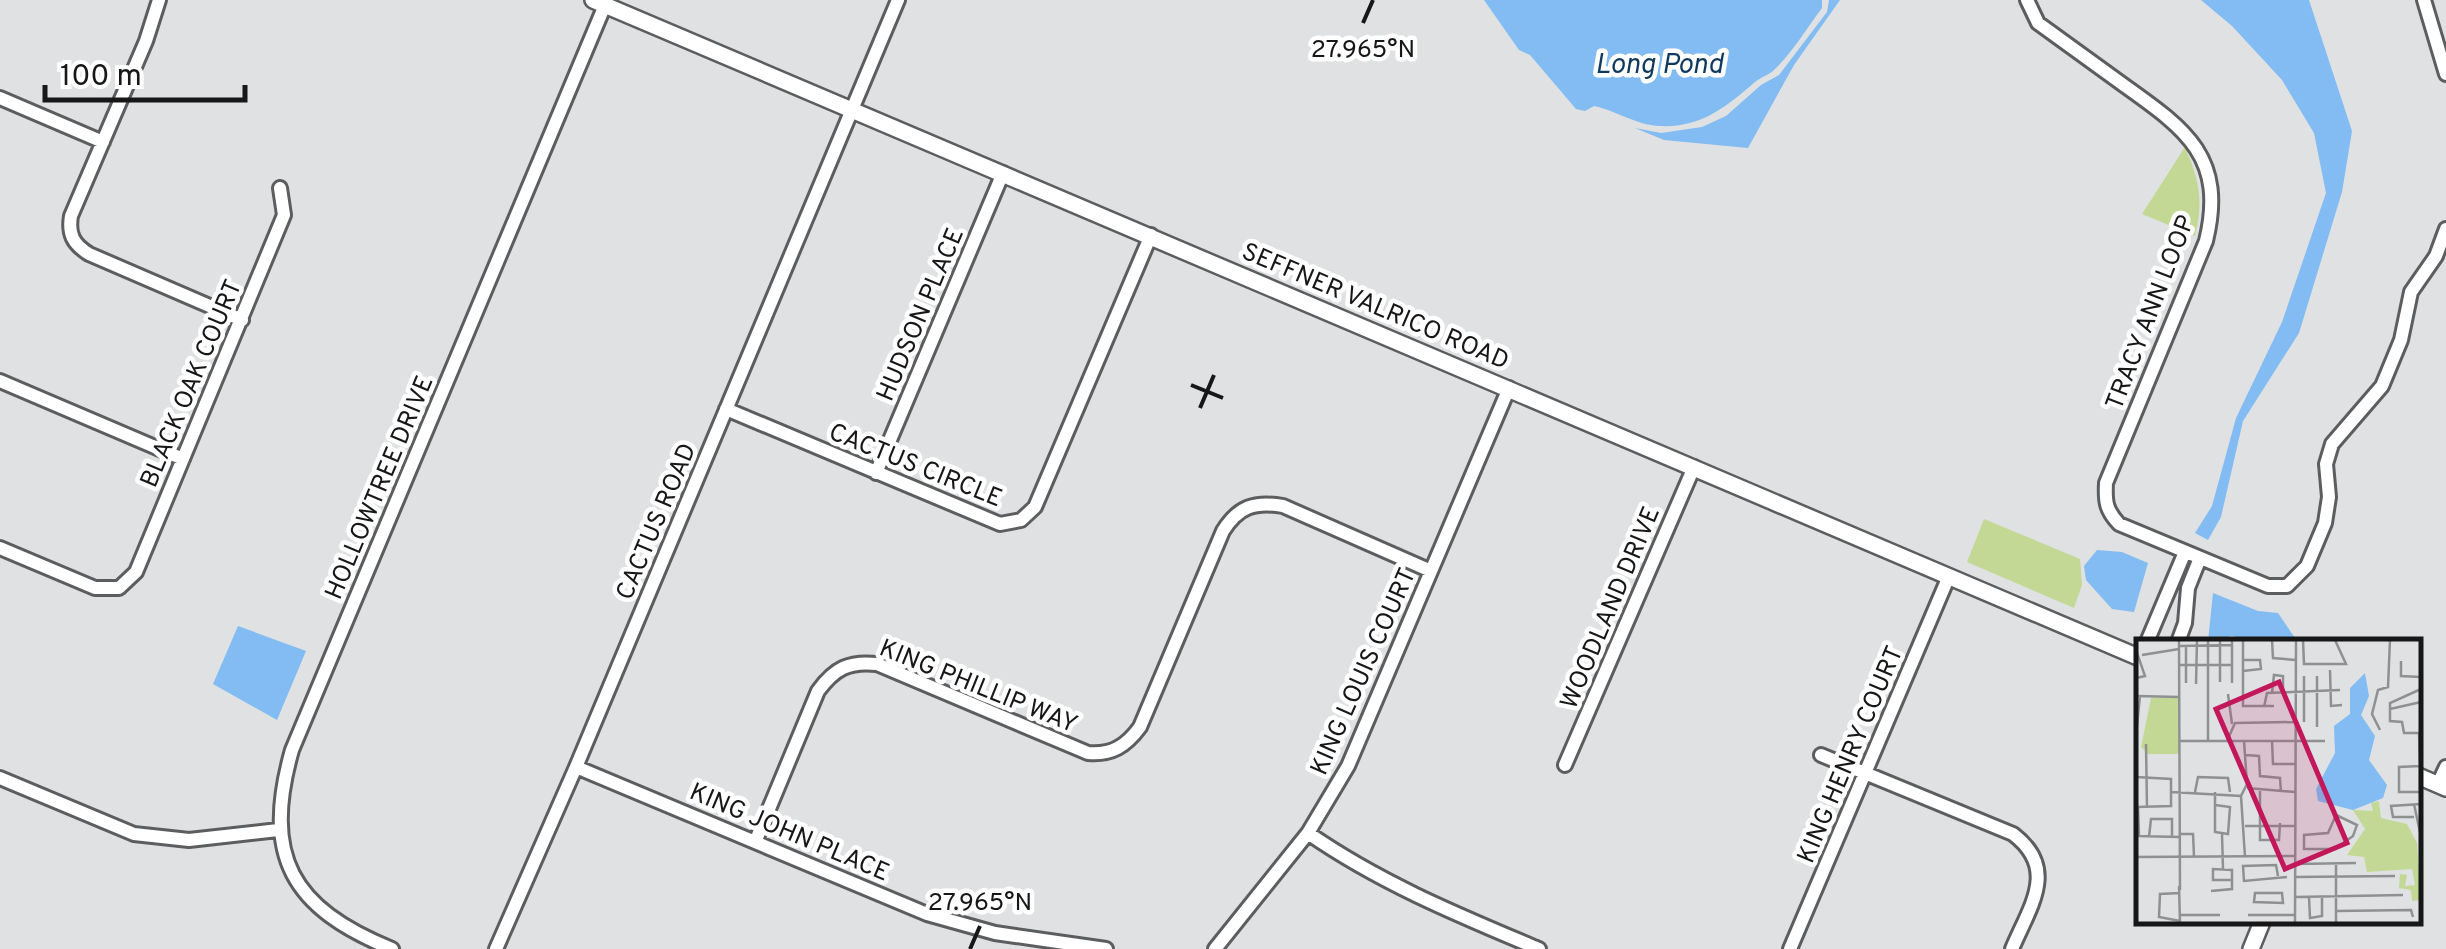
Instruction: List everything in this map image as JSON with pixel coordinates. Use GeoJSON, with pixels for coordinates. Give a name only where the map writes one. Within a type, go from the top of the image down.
{"type":"FeatureCollection","features":[{"type":"Feature","properties":{"kind":"street"},"geometry":{"type":"LineString","coordinates":[[159,0],[146,41],[71,216],[72,239],[89,254],[242,320]]}},
{"type":"Feature","properties":{"kind":"street","name":"CACTUS ROAD"},"geometry":{"type":"LineString","coordinates":[[496,949],[898,0]]}},
{"type":"Feature","properties":{"kind":"street","name":"TRACY ANN LOOP"},"geometry":{"type":"LineString","coordinates":[[2027,0],[2038,24],[2183,130],[2203,159],[2212,185],[2212,215],[2206,241],[2106,483],[2104,502],[2119,524],[2268,586],[2287,586],[2299,578],[2325,523],[2329,497],[2326,464],[2332,444],[2382,386],[2401,340],[2411,292],[2436,256],[2446,228]]}},
{"type":"Feature","properties":{"kind":"street"},"geometry":{"type":"LineString","coordinates":[[2424,0],[2446,74]]}},
{"type":"Feature","properties":{"kind":"street","name":"SEFFNER VALRICO ROAD"},"geometry":{"type":"LineString","coordinates":[[599,3],[2136,656]]}},
{"type":"Feature","properties":{"kind":"street","name":"HOLLOWTREE DRIVE"},"geometry":{"type":"LineString","coordinates":[[392,949],[328,917],[295,879],[278,830],[280,791],[292,750],[599,3]]}},
{"type":"Feature","properties":{"kind":"street"},"geometry":{"type":"LineString","coordinates":[[0,98],[103,142]]}},
{"type":"Feature","properties":{"kind":"street","name":"HUDSON PLACE"},"geometry":{"type":"LineString","coordinates":[[876,473],[1003,173]]}},
{"type":"Feature","properties":{"kind":"street","name":"BLACK OAK COURT"},"geometry":{"type":"LineString","coordinates":[[0,548],[96,588],[119,588],[136,572],[284,215],[280,188]]}},
{"type":"Feature","properties":{"kind":"street","name":"CACTUS CIRCLE"},"geometry":{"type":"LineString","coordinates":[[726,410],[1000,524],[1011,524],[1029,515],[1151,236]]}},
{"type":"Feature","properties":{"kind":"street"},"geometry":{"type":"LineString","coordinates":[[0,381],[183,458]]}},
{"type":"Feature","properties":{"kind":"street","name":"KING LOUIS COURT"},"geometry":{"type":"LineString","coordinates":[[1215,949],[1308,833],[1348,766],[1508,388]]}},
{"type":"Feature","properties":{"kind":"street","name":"WOODLAND DRIVE"},"geometry":{"type":"LineString","coordinates":[[1566,765],[1694,468]]}},
{"type":"Feature","properties":{"kind":"street","name":"KING PHILLIP WAY"},"geometry":{"type":"LineString","coordinates":[[756,840],[818,690],[831,673],[845,665],[877,664],[1088,753],[1102,754],[1129,742],[1140,726],[1223,531],[1232,516],[1246,507],[1263,503],[1282,506],[1431,571]]}},
{"type":"Feature","properties":{"kind":"street"},"geometry":{"type":"LineString","coordinates":[[2148,639],[2185,552]]}},
{"type":"Feature","properties":{"kind":"street"},"geometry":{"type":"LineString","coordinates":[[2179,639],[2186,618],[2188,588],[2200,558]]}},
{"type":"Feature","properties":{"kind":"street","name":"KING HENRY COURT"},"geometry":{"type":"LineString","coordinates":[[1790,949],[1948,576]]}},
{"type":"Feature","properties":{"kind":"street"},"geometry":{"type":"LineString","coordinates":[[2162,608],[2186,618]]}},
{"type":"Feature","properties":{"kind":"street"},"geometry":{"type":"LineString","coordinates":[[1821,756],[2013,834],[2030,846],[2040,874],[2012,949]]}},
{"type":"Feature","properties":{"kind":"street","name":"KING JOHN PLACE"},"geometry":{"type":"LineString","coordinates":[[576,767],[928,914],[995,933],[1106,949]]}},
{"type":"Feature","properties":{"kind":"street"},"geometry":{"type":"LineString","coordinates":[[2442,786],[2446,767]]}},
{"type":"Feature","properties":{"kind":"street"},"geometry":{"type":"LineString","coordinates":[[0,778],[134,834],[189,840],[278,830]]}},
{"type":"Feature","properties":{"kind":"street"},"geometry":{"type":"LineString","coordinates":[[1308,833],[1405,892],[1539,949]]}},
{"type":"Feature","properties":{"kind":"street"},"geometry":{"type":"LineString","coordinates":[[2250,949],[2261,924]]}},
{"type":"Feature","properties":{"kind":"green space"},"geometry":{"type":"Polygon","coordinates":[[[2185,147],[2199,190],[2195,236],[2142,214],[2185,147]]]}},
{"type":"Feature","properties":{"kind":"green space"},"geometry":{"type":"Polygon","coordinates":[[[1984,519],[2080,559],[2082,585],[2074,608],[1967,562],[1984,519]]]}},
{"type":"Feature","properties":{"kind":"water","name":"Long Pond"},"geometry":{"type":"Polygon","coordinates":[[[1484,0],[1822,0],[1822,8],[1781,63],[1734,100],[1700,120],[1660,126],[1594,106],[1585,111],[1576,109],[1530,55],[1519,50],[1484,0]]]}},
{"type":"Feature","properties":{"kind":"water"},"geometry":{"type":"Polygon","coordinates":[[[1829,0],[1840,0],[1794,65],[1748,148],[1664,140],[1635,128],[1661,133],[1702,127],[1726,116],[1761,85],[1779,75],[1827,12],[1829,0]]]}},
{"type":"Feature","properties":{"kind":"water"},"geometry":{"type":"Polygon","coordinates":[[[2201,0],[2309,0],[2352,131],[2342,192],[2299,333],[2243,421],[2221,517],[2208,540],[2195,533],[2212,506],[2236,418],[2282,322],[2326,193],[2314,133],[2282,80],[2232,26],[2201,0]]]}},
{"type":"Feature","properties":{"kind":"water"},"geometry":{"type":"Polygon","coordinates":[[[2097,550],[2122,552],[2148,563],[2134,612],[2112,609],[2086,580],[2084,566],[2097,550]]]}},
{"type":"Feature","properties":{"kind":"water"},"geometry":{"type":"Polygon","coordinates":[[[2213,593],[2258,611],[2278,613],[2296,639],[2232,636],[2208,639],[2213,593]]]}},
{"type":"Feature","properties":{"kind":"water"},"geometry":{"type":"Polygon","coordinates":[[[238,626],[306,651],[277,720],[213,684],[238,626]]]}}]}
